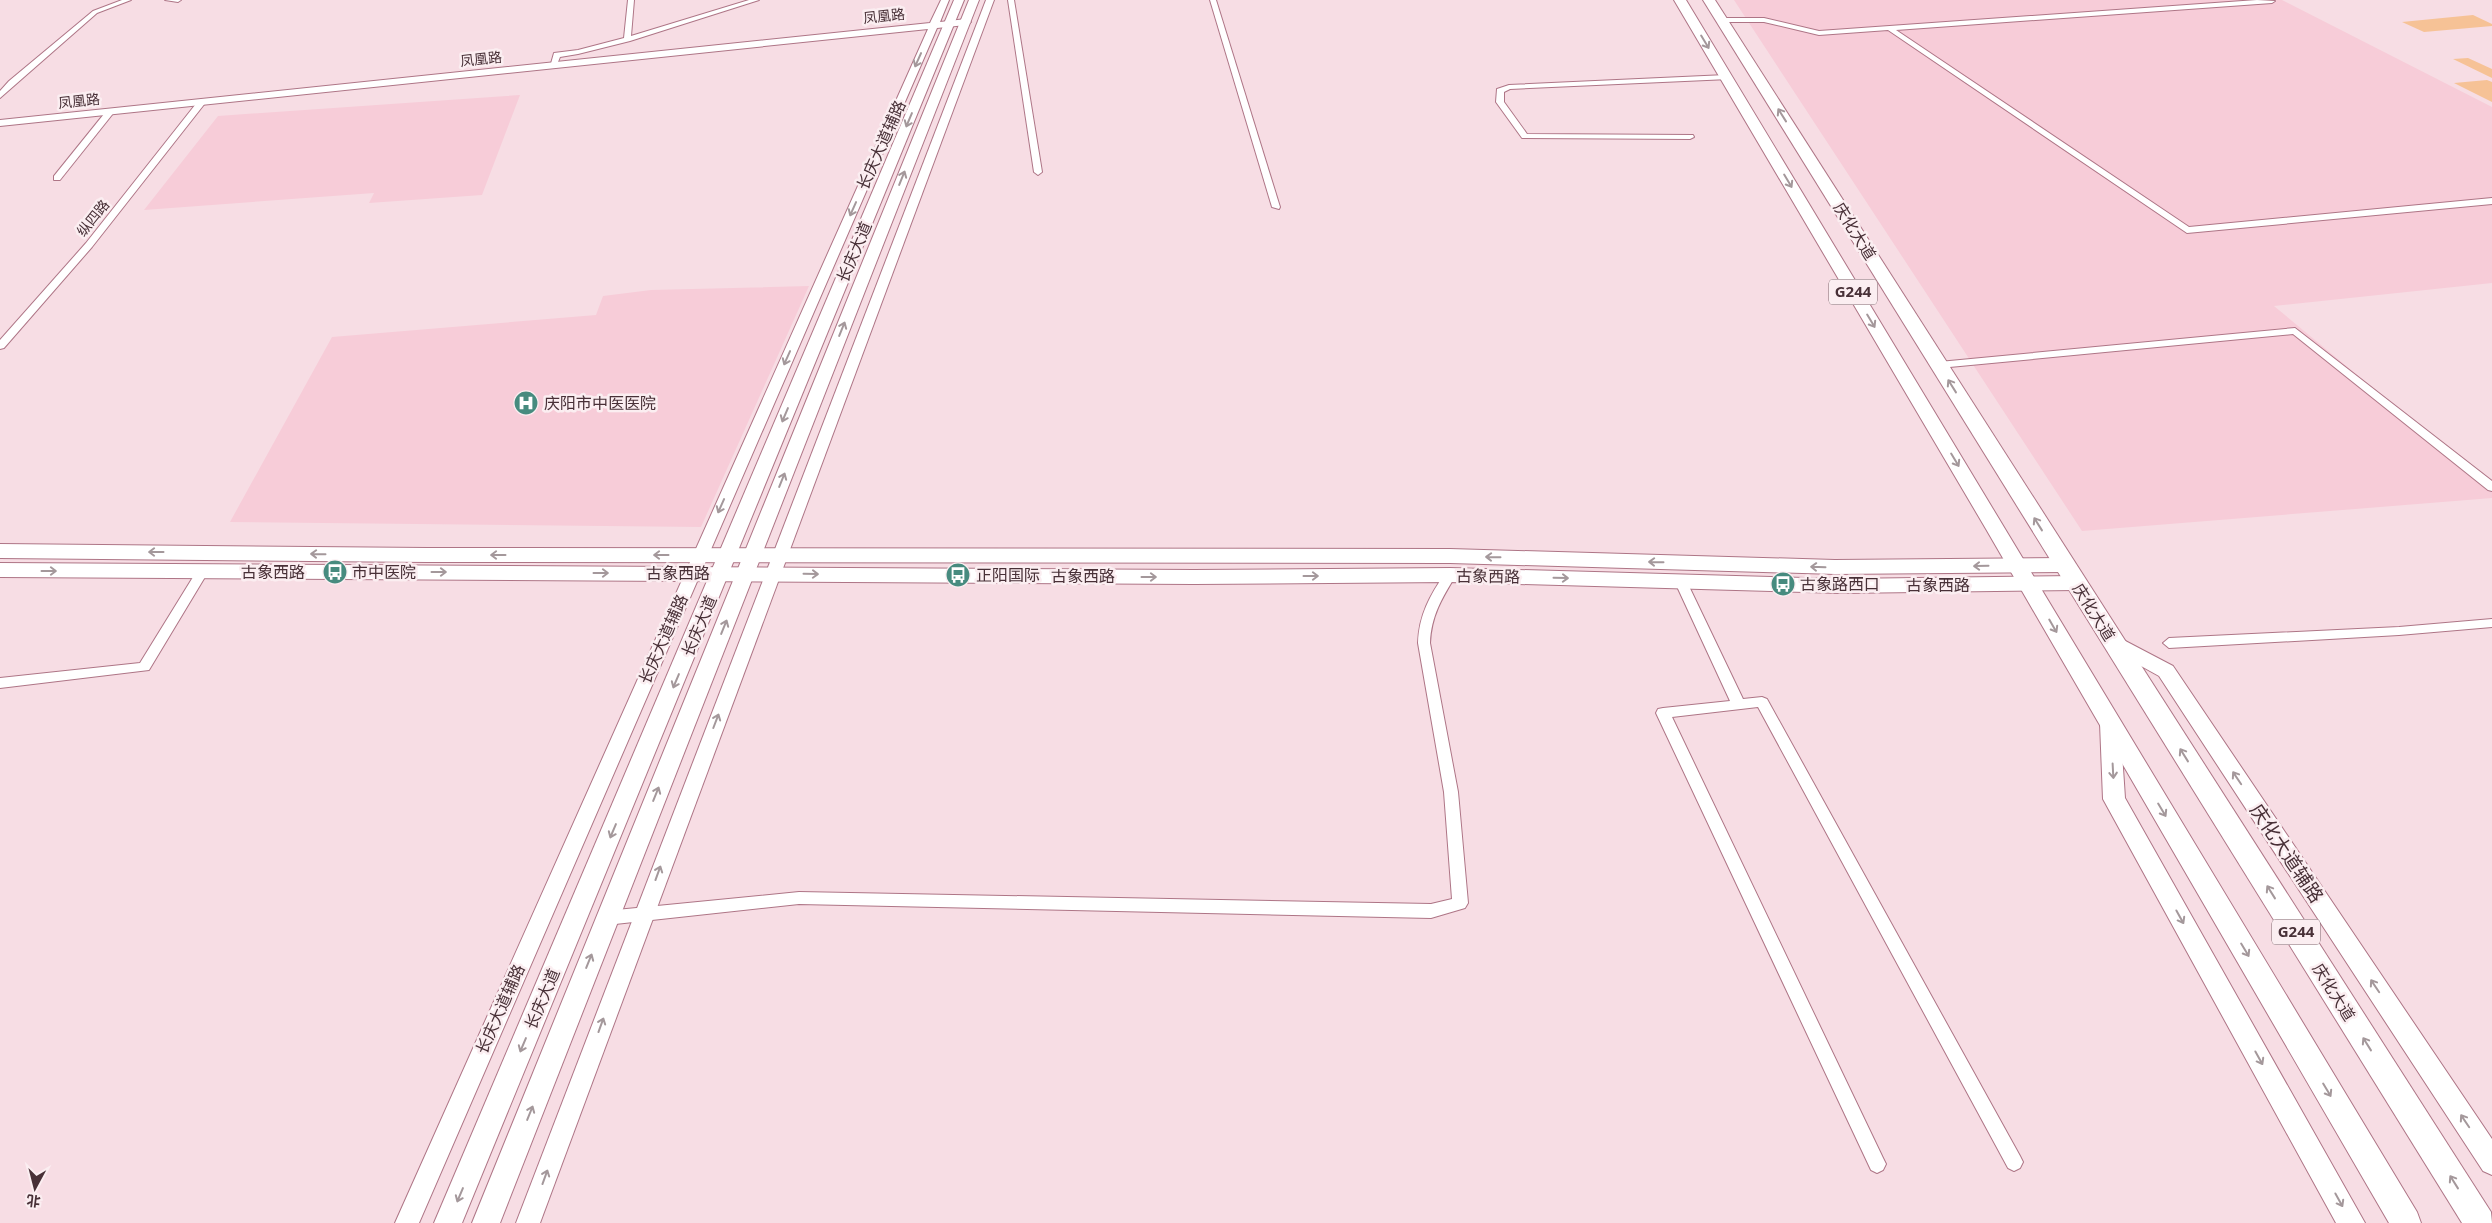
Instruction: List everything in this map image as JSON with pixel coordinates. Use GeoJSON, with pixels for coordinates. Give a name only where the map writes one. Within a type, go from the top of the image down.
{"type":"FeatureCollection","features":[{"type":"Feature","properties":{"kind":"main road","name":"长庆大道"},"geometry":{"type":"LineString","coordinates":[[448,1223],[724,564],[941,26],[959,0]]}},
{"type":"Feature","properties":{"kind":"main road","name":"长庆大道"},"geometry":{"type":"LineString","coordinates":[[486,1223],[606,918],[974,0]]}},
{"type":"Feature","properties":{"kind":"main road","name":"庆化大道"},"geometry":{"type":"LineString","coordinates":[[1680,0],[2406,1223]]}},
{"type":"Feature","properties":{"kind":"main road","name":"庆化大道"},"geometry":{"type":"LineString","coordinates":[[1709,0],[2480,1223]]}},
{"type":"Feature","properties":{"kind":"main road","name":"古象西路"},"geometry":{"type":"LineString","coordinates":[[0,551],[696,564]]}},
{"type":"Feature","properties":{"kind":"main road","name":"古象西路"},"geometry":{"type":"LineString","coordinates":[[776,565],[1450,556],[1835,567],[2023,575],[2076,583]]}},
{"type":"Feature","properties":{"kind":"main road","name":"古象西路"},"geometry":{"type":"LineString","coordinates":[[0,570],[202,572],[749,564],[1184,577],[1450,576],[1680,580],[1841,586],[2023,575],[2064,565]]}},
{"type":"Feature","properties":{"kind":"main road","name":"庆化大道辅路"},"geometry":{"type":"LineString","coordinates":[[2112,640],[2166,671],[2492,1162]]}},
{"type":"Feature","properties":{"kind":"main road"},"geometry":{"type":"LineString","coordinates":[[2110,723],[2114,799],[2351,1223]]}},
{"type":"Feature","properties":{"kind":"street"},"geometry":{"type":"LineString","coordinates":[[0,96],[12,83],[95,12],[128,0]]}},
{"type":"Feature","properties":{"kind":"street"},"geometry":{"type":"LineString","coordinates":[[168,0],[178,0]]}},
{"type":"Feature","properties":{"kind":"street"},"geometry":{"type":"LineString","coordinates":[[627,39],[631,0]]}},
{"type":"Feature","properties":{"kind":"street"},"geometry":{"type":"LineString","coordinates":[[553,65],[557,55],[578,52],[627,39],[756,0]]}},
{"type":"Feature","properties":{"kind":"street","name":"长庆大道辅路"},"geometry":{"type":"LineString","coordinates":[[407,1223],[696,564],[941,26],[945,0]]}},
{"type":"Feature","properties":{"kind":"street"},"geometry":{"type":"LineString","coordinates":[[528,1223],[990,0]]}},
{"type":"Feature","properties":{"kind":"street"},"geometry":{"type":"LineString","coordinates":[[1011,0],[1038,172]]}},
{"type":"Feature","properties":{"kind":"street"},"geometry":{"type":"LineString","coordinates":[[1213,0],[1276,207]]}},
{"type":"Feature","properties":{"kind":"street"},"geometry":{"type":"LineString","coordinates":[[1722,20],[1764,20],[1819,33],[2272,1]]}},
{"type":"Feature","properties":{"kind":"street","name":"凤凰路"},"geometry":{"type":"LineString","coordinates":[[0,125],[965,23]]}},
{"type":"Feature","properties":{"kind":"street","name":"凤凰路"},"geometry":{"type":"LineString","coordinates":[[197,104],[553,65],[941,26]]}},
{"type":"Feature","properties":{"kind":"street"},"geometry":{"type":"LineString","coordinates":[[1888,28],[1978,86],[2187,230],[2492,201]]}},
{"type":"Feature","properties":{"kind":"street"},"geometry":{"type":"LineString","coordinates":[[1690,137],[1525,136],[1500,102],[1500,91],[1509,87],[1585,82],[1726,77]]}},
{"type":"Feature","properties":{"kind":"street","name":"纵四路"},"geometry":{"type":"LineString","coordinates":[[0,338],[82,246],[197,104]]}},
{"type":"Feature","properties":{"kind":"street","name":"纵四路"},"geometry":{"type":"LineString","coordinates":[[0,346],[89,245],[197,104]]}},
{"type":"Feature","properties":{"kind":"street"},"geometry":{"type":"LineString","coordinates":[[58,178],[110,113]]}},
{"type":"Feature","properties":{"kind":"street"},"geometry":{"type":"LineString","coordinates":[[1939,364],[2295,331],[2492,487]]}},
{"type":"Feature","properties":{"kind":"street"},"geometry":{"type":"LineString","coordinates":[[0,683],[144,667],[202,572]]}},
{"type":"Feature","properties":{"kind":"street"},"geometry":{"type":"LineString","coordinates":[[606,918],[799,898],[1431,911],[1460,903],[1451,792],[1424,643],[1424,622],[1430,604],[1450,576]]}},
{"type":"Feature","properties":{"kind":"street"},"geometry":{"type":"LineString","coordinates":[[1680,580],[1739,705]]}},
{"type":"Feature","properties":{"kind":"street"},"geometry":{"type":"LineString","coordinates":[[2169,643],[2399,631],[2492,623]]}},
{"type":"Feature","properties":{"kind":"street"},"geometry":{"type":"LineString","coordinates":[[1877,1164],[1663,713],[1762,702],[2014,1162]]}},
{"type":"Feature","properties":{"kind":"shaded area"},"geometry":{"type":"Polygon","coordinates":[[[1734,0],[2282,0],[2492,107],[2492,283],[2274,306],[2492,487],[2492,498],[2082,531],[1734,0]]]}},
{"type":"Feature","properties":{"kind":"shaded area"},"geometry":{"type":"Polygon","coordinates":[[[2473,15],[2492,24],[2492,26],[2424,32],[2402,22],[2473,15]]]}},
{"type":"Feature","properties":{"kind":"shaded area"},"geometry":{"type":"Polygon","coordinates":[[[2468,58],[2492,69],[2492,78],[2453,59],[2468,58]]]}},
{"type":"Feature","properties":{"kind":"shaded area"},"geometry":{"type":"Polygon","coordinates":[[[2487,80],[2492,82],[2492,102],[2454,83],[2487,80]]]}},
{"type":"Feature","properties":{"kind":"shaded area"},"geometry":{"type":"Polygon","coordinates":[[[520,95],[482,195],[369,203],[374,193],[144,210],[218,116],[520,95]]]}},
{"type":"Feature","properties":{"kind":"shaded area","name":"庆阳市中医医院"},"geometry":{"type":"Polygon","coordinates":[[[809,286],[701,527],[230,522],[332,337],[596,315],[603,296],[651,290],[809,286]]]}},
{"type":"Feature","properties":{"kind":"place","name":"庆阳市中医医院"},"geometry":{"type":"Point","coordinates":[526,403]}},
{"type":"Feature","properties":{"kind":"place","name":"市中医院"},"geometry":{"type":"Point","coordinates":[335,572]}},
{"type":"Feature","properties":{"kind":"place","name":"正阳国际"},"geometry":{"type":"Point","coordinates":[958,575]}},
{"type":"Feature","properties":{"kind":"place","name":"古象路西口"},"geometry":{"type":"Point","coordinates":[1783,584]}}]}
